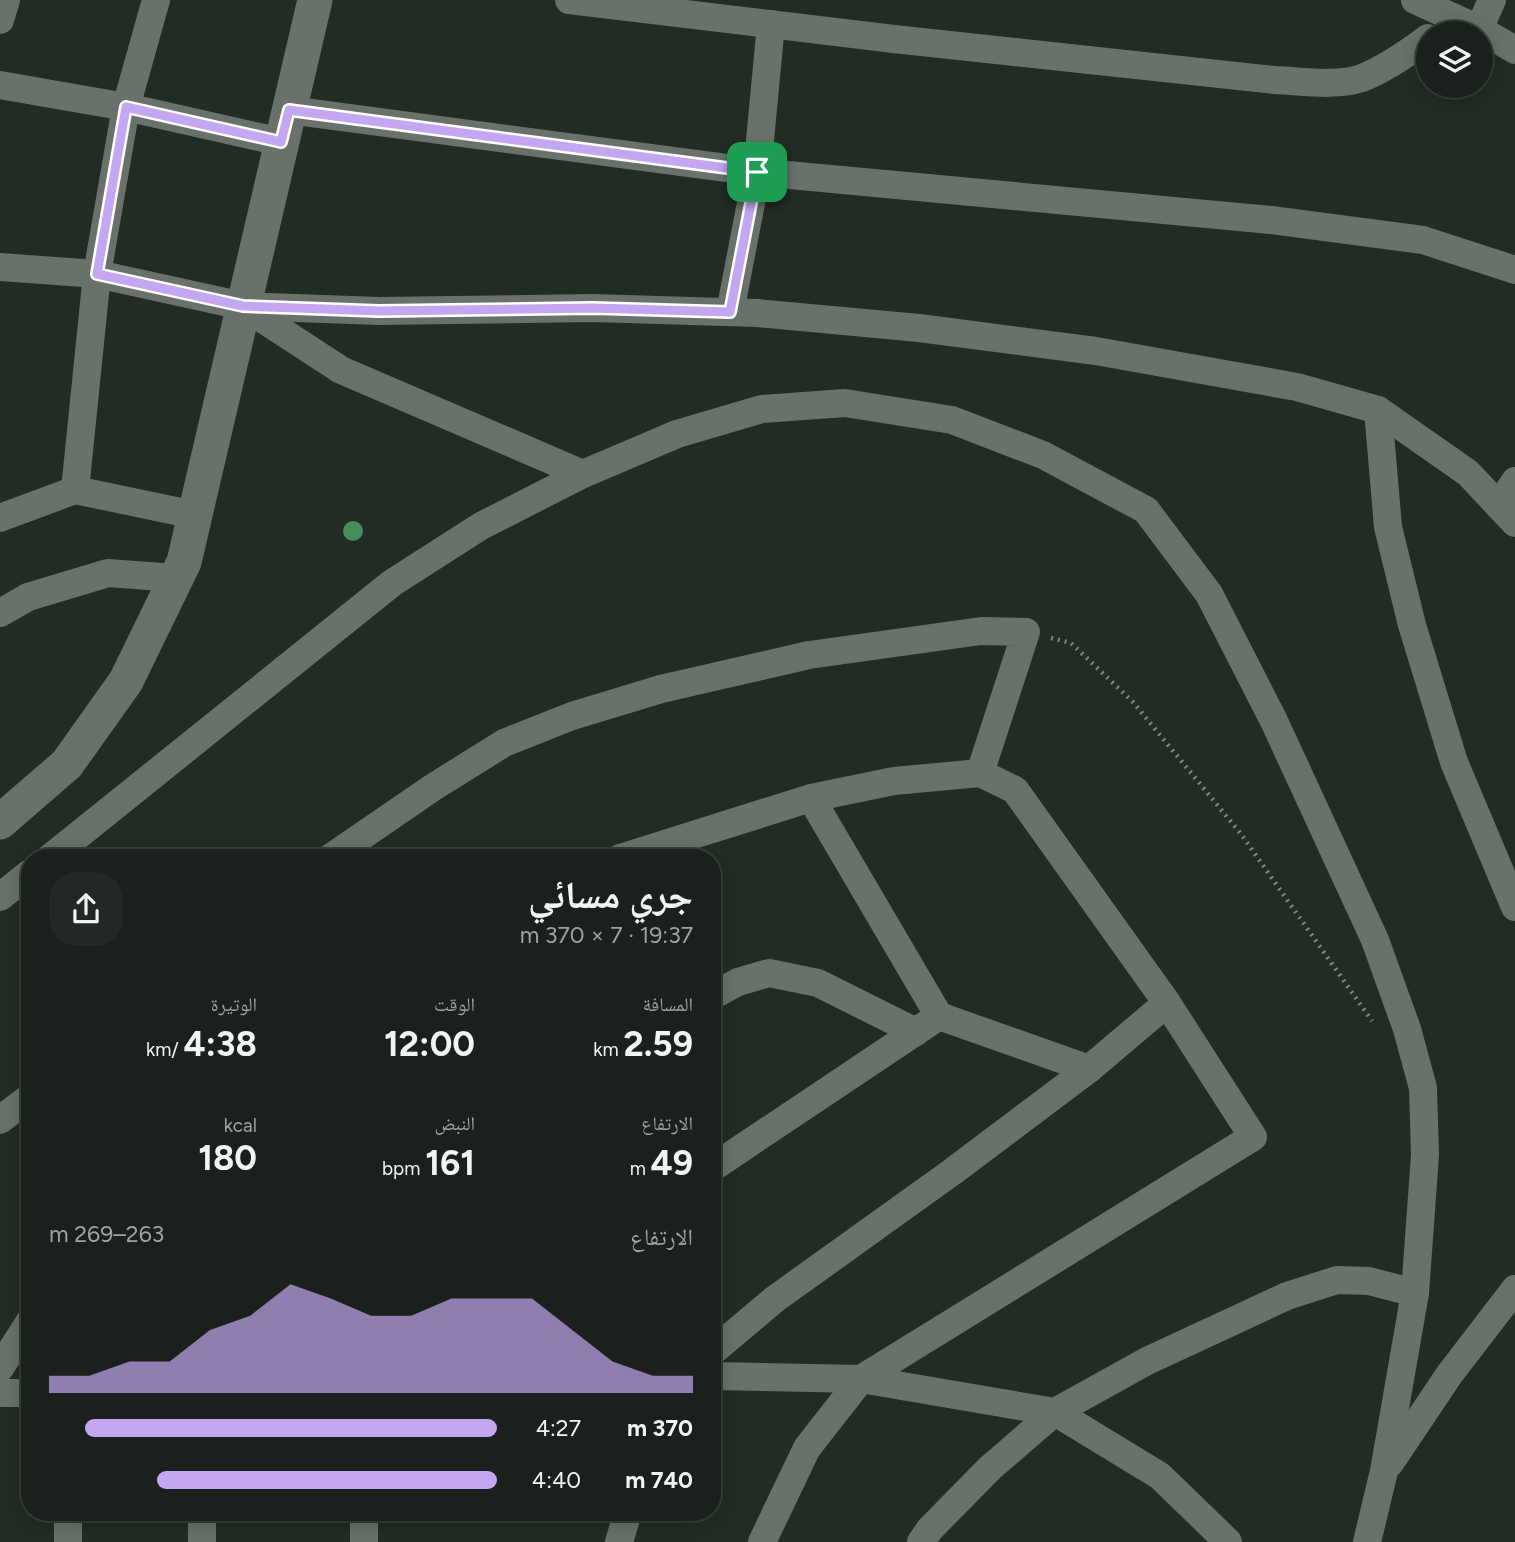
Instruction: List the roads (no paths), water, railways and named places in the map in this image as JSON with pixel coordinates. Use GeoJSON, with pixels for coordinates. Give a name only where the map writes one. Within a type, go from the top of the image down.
{"type":"FeatureCollection","features":[{"type":"Feature","properties":{"kind":"street"},"geometry":{"type":"LineString","coordinates":[[0,20],[6,0]]}},
{"type":"Feature","properties":{"kind":"street"},"geometry":{"type":"LineString","coordinates":[[75,490],[97,274],[126,107],[156,0]]}},
{"type":"Feature","properties":{"kind":"street"},"geometry":{"type":"LineString","coordinates":[[0,822],[66,764],[126,681],[184,562],[316,0]]}},
{"type":"Feature","properties":{"kind":"street"},"geometry":{"type":"LineString","coordinates":[[569,0],[1274,80],[1327,82],[1361,78],[1416,47]]}},
{"type":"Feature","properties":{"kind":"street"},"geometry":{"type":"LineString","coordinates":[[1415,0],[1447,21]]}},
{"type":"Feature","properties":{"kind":"street"},"geometry":{"type":"LineString","coordinates":[[1464,21],[1492,0]]}},
{"type":"Feature","properties":{"kind":"street"},"geometry":{"type":"LineString","coordinates":[[730,312],[757,172],[771,24]]}},
{"type":"Feature","properties":{"kind":"street"},"geometry":{"type":"LineString","coordinates":[[1493,41],[1515,50]]}},
{"type":"Feature","properties":{"kind":"street"},"geometry":{"type":"LineString","coordinates":[[0,85],[126,107],[285,126],[1271,220],[1423,240],[1515,270]]}},
{"type":"Feature","properties":{"kind":"street"},"geometry":{"type":"LineString","coordinates":[[0,267],[97,274],[243,306],[379,311],[593,308],[730,312],[919,328],[1096,351],[1297,387],[1378,410],[1468,472],[1507,514]]}},
{"type":"Feature","properties":{"kind":"street"},"geometry":{"type":"LineString","coordinates":[[243,306],[341,370],[583,474]]}},
{"type":"Feature","properties":{"kind":"street"},"geometry":{"type":"LineString","coordinates":[[61,849],[392,583],[481,526],[583,474],[677,434],[762,409],[845,403],[952,420],[1043,454],[1146,510],[1209,594],[1268,710],[1375,940],[1408,1029],[1423,1088],[1425,1155],[1415,1293],[1384,1471],[1367,1542]]}},
{"type":"Feature","properties":{"kind":"street"},"geometry":{"type":"LineString","coordinates":[[1378,410],[1388,527],[1412,625],[1454,762],[1515,907]]}},
{"type":"Feature","properties":{"kind":"street"},"geometry":{"type":"LineString","coordinates":[[1507,514],[1515,481]]}},
{"type":"Feature","properties":{"kind":"street"},"geometry":{"type":"LineString","coordinates":[[0,518],[75,490],[195,515]]}},
{"type":"Feature","properties":{"kind":"street"},"geometry":{"type":"LineString","coordinates":[[0,613],[28,597],[107,573],[176,578]]}},
{"type":"Feature","properties":{"kind":"street"},"geometry":{"type":"LineString","coordinates":[[343,849],[421,795],[504,743],[572,716],[661,689],[809,655],[981,631],[1026,632],[980,773]]}},
{"type":"Feature","properties":{"kind":"street"},"geometry":{"type":"LineString","coordinates":[[649,849],[811,798],[894,781],[980,773],[1015,790],[1167,1003],[1253,1137],[861,1379],[807,1448],[762,1542]]}},
{"type":"Feature","properties":{"kind":"street"},"geometry":{"type":"LineString","coordinates":[[811,798],[939,1016],[1089,1069]]}},
{"type":"Feature","properties":{"kind":"street"},"geometry":{"type":"LineString","coordinates":[[0,897],[21,880]]}},
{"type":"Feature","properties":{"kind":"street"},"geometry":{"type":"LineString","coordinates":[[721,991],[738,982],[769,973],[818,983],[916,1032]]}},
{"type":"Feature","properties":{"kind":"street"},"geometry":{"type":"LineString","coordinates":[[721,1344],[775,1299],[952,1172],[1089,1069],[1167,1003]]}},
{"type":"Feature","properties":{"kind":"street"},"geometry":{"type":"LineString","coordinates":[[721,1162],[939,1016]]}},
{"type":"Feature","properties":{"kind":"street"},"geometry":{"type":"LineString","coordinates":[[0,1120],[21,1104]]}},
{"type":"Feature","properties":{"kind":"street"},"geometry":{"type":"LineString","coordinates":[[921,1542],[930,1529],[990,1468],[1055,1412],[1147,1361],[1287,1296],[1337,1280],[1369,1280],[1415,1293]]}},
{"type":"Feature","properties":{"kind":"street"},"geometry":{"type":"LineString","coordinates":[[1384,1471],[1449,1375],[1515,1289]]}},
{"type":"Feature","properties":{"kind":"street"},"geometry":{"type":"LineString","coordinates":[[0,1368],[21,1335]]}},
{"type":"Feature","properties":{"kind":"street"},"geometry":{"type":"LineString","coordinates":[[721,1376],[861,1379],[1055,1412],[1160,1476],[1228,1542]]}},
{"type":"Feature","properties":{"kind":"street"},"geometry":{"type":"LineString","coordinates":[[0,1393],[21,1393]]}},
{"type":"Feature","properties":{"kind":"street"},"geometry":{"type":"LineString","coordinates":[[68,1521],[68,1542]]}},
{"type":"Feature","properties":{"kind":"street"},"geometry":{"type":"LineString","coordinates":[[202,1521],[202,1542]]}},
{"type":"Feature","properties":{"kind":"street"},"geometry":{"type":"LineString","coordinates":[[363,1521],[364,1542]]}},
{"type":"Feature","properties":{"kind":"street"},"geometry":{"type":"LineString","coordinates":[[619,1542],[625,1521]]}}]}
